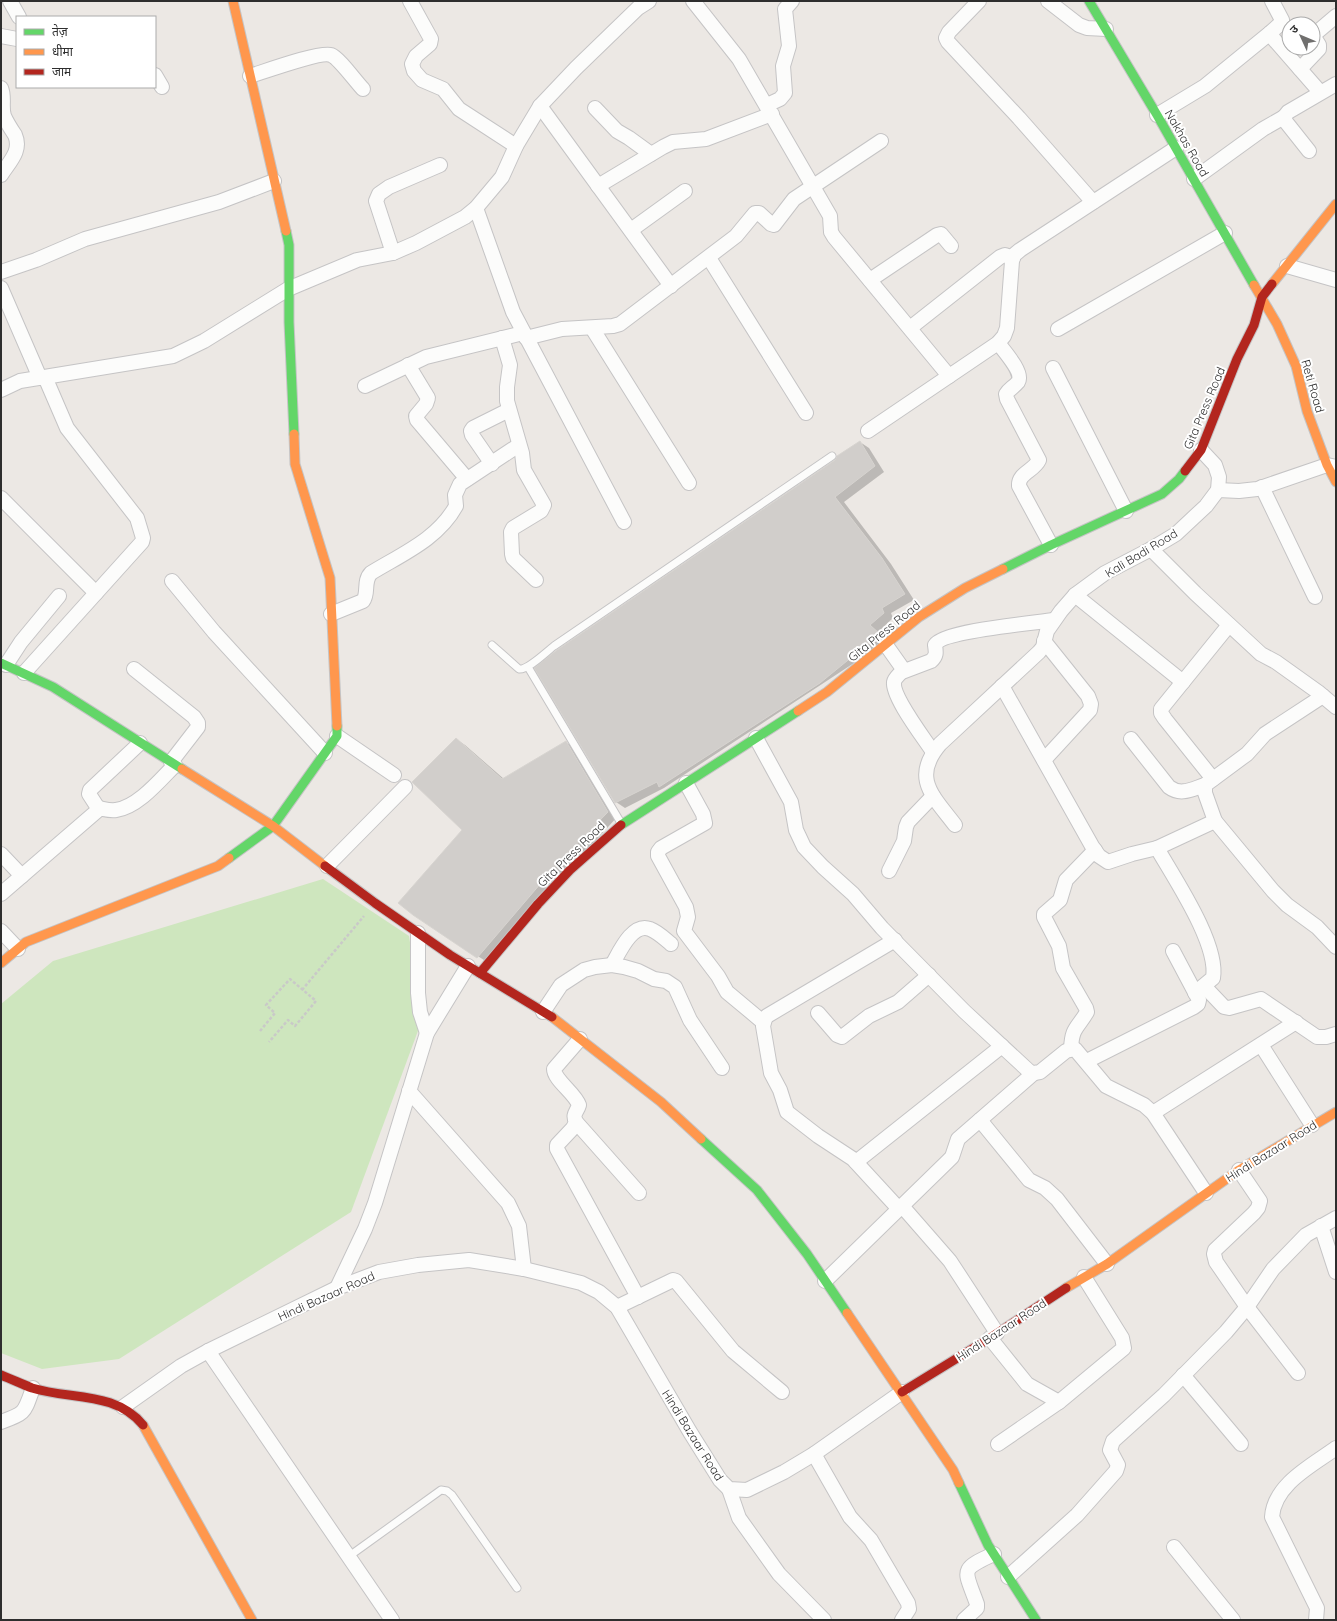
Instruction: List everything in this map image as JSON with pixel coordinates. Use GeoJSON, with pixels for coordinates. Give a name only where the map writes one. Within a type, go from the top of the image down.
{"type":"FeatureCollection","features":[{"type":"Feature","properties":{"kind":"street"},"geometry":{"type":"LineString","coordinates":[[10,1],[18,16]]}},
{"type":"Feature","properties":{"kind":"street"},"geometry":{"type":"LineString","coordinates":[[1,963],[26,942],[218,866],[273,826],[337,736],[330,578],[296,464],[289,330],[289,245],[233,1]]}},
{"type":"Feature","properties":{"kind":"street"},"geometry":{"type":"LineString","coordinates":[[410,1],[431,38],[430,44],[416,56],[412,64],[414,71],[422,80],[443,89],[459,109],[467,115],[516,146]]}},
{"type":"Feature","properties":{"kind":"street"},"geometry":{"type":"LineString","coordinates":[[1,390],[20,380],[173,356],[204,341],[288,289],[357,260],[393,253],[416,243],[464,218],[476,208],[502,177],[516,146],[540,106],[587,57],[638,8],[649,1]]}},
{"type":"Feature","properties":{"kind":"street"},"geometry":{"type":"LineString","coordinates":[[693,1],[739,59],[830,216],[831,232],[834,237],[949,376]]}},
{"type":"Feature","properties":{"kind":"street"},"geometry":{"type":"LineString","coordinates":[[598,186],[674,142],[706,139],[769,110],[785,93],[783,66],[789,46],[785,9],[792,1]]}},
{"type":"Feature","properties":{"kind":"street"},"geometry":{"type":"LineString","coordinates":[[979,1],[949,32],[946,38],[948,42],[1019,118],[1093,202]]}},
{"type":"Feature","properties":{"kind":"street"},"geometry":{"type":"LineString","coordinates":[[1048,1],[1079,25],[1087,28],[1106,29]]}},
{"type":"Feature","properties":{"kind":"street","name":"Nakhas Road"},"geometry":{"type":"LineString","coordinates":[[1089,1],[1157,115],[1262,298]]}},
{"type":"Feature","properties":{"kind":"street"},"geometry":{"type":"LineString","coordinates":[[1157,115],[1205,86],[1280,24],[1282,20],[1272,1]]}},
{"type":"Feature","properties":{"kind":"street"},"geometry":{"type":"LineString","coordinates":[[1300,69],[1319,49],[1319,45],[1314,37],[1316,33],[1336,16]]}},
{"type":"Feature","properties":{"kind":"street"},"geometry":{"type":"LineString","coordinates":[[1270,33],[1320,92]]}},
{"type":"Feature","properties":{"kind":"street"},"geometry":{"type":"LineString","coordinates":[[1,36],[16,39]]}},
{"type":"Feature","properties":{"kind":"street"},"geometry":{"type":"LineString","coordinates":[[250,76],[317,56],[331,55],[363,89]]}},
{"type":"Feature","properties":{"kind":"street"},"geometry":{"type":"LineString","coordinates":[[156,77],[162,87]]}},
{"type":"Feature","properties":{"kind":"street"},"geometry":{"type":"LineString","coordinates":[[1194,179],[1263,129],[1284,117],[1288,112],[1336,84]]}},
{"type":"Feature","properties":{"kind":"street"},"geometry":{"type":"LineString","coordinates":[[1,88],[3,93],[4,115],[18,146],[17,151],[1,174]]}},
{"type":"Feature","properties":{"kind":"street"},"geometry":{"type":"LineString","coordinates":[[540,106],[671,286]]}},
{"type":"Feature","properties":{"kind":"street"},"geometry":{"type":"LineString","coordinates":[[595,108],[617,131],[651,154]]}},
{"type":"Feature","properties":{"kind":"street"},"geometry":{"type":"LineString","coordinates":[[1284,117],[1286,122],[1309,151]]}},
{"type":"Feature","properties":{"kind":"street"},"geometry":{"type":"LineString","coordinates":[[365,386],[434,355],[502,338],[562,329],[592,328],[620,324],[709,258],[736,236],[755,213],[759,213],[774,225],[791,202],[812,186],[881,141]]}},
{"type":"Feature","properties":{"kind":"street"},"geometry":{"type":"LineString","coordinates":[[868,431],[998,343],[1004,336],[1007,328],[1013,258],[1020,250],[1176,148]]}},
{"type":"Feature","properties":{"kind":"street"},"geometry":{"type":"LineString","coordinates":[[393,253],[376,201],[379,194],[388,187],[440,165]]}},
{"type":"Feature","properties":{"kind":"street"},"geometry":{"type":"LineString","coordinates":[[1,272],[36,260],[85,239],[219,202],[274,181]]}},
{"type":"Feature","properties":{"kind":"street"},"geometry":{"type":"LineString","coordinates":[[631,230],[685,191]]}},
{"type":"Feature","properties":{"kind":"street"},"geometry":{"type":"LineString","coordinates":[[1262,298],[1336,204]]}},
{"type":"Feature","properties":{"kind":"street"},"geometry":{"type":"LineString","coordinates":[[476,208],[513,312],[624,522]]}},
{"type":"Feature","properties":{"kind":"street"},"geometry":{"type":"LineString","coordinates":[[1058,329],[1225,233]]}},
{"type":"Feature","properties":{"kind":"street"},"geometry":{"type":"LineString","coordinates":[[870,280],[937,235],[941,234],[951,246]]}},
{"type":"Feature","properties":{"kind":"street"},"geometry":{"type":"LineString","coordinates":[[910,328],[1000,257],[1005,255],[1013,258]]}},
{"type":"Feature","properties":{"kind":"street"},"geometry":{"type":"LineString","coordinates":[[709,258],[806,413]]}},
{"type":"Feature","properties":{"kind":"street"},"geometry":{"type":"LineString","coordinates":[[1287,266],[1336,280]]}},
{"type":"Feature","properties":{"kind":"street"},"geometry":{"type":"LineString","coordinates":[[1,288],[67,428],[137,518],[144,538],[24,673]]}},
{"type":"Feature","properties":{"kind":"street","name":"Gita Press Road"},"geometry":{"type":"LineString","coordinates":[[474,970],[594,846],[622,824],[827,692],[919,617],[965,588],[1051,545],[1162,494],[1179,479],[1201,450],[1237,360],[1254,325],[1262,298]]}},
{"type":"Feature","properties":{"kind":"street","name":"Reti Road"},"geometry":{"type":"LineString","coordinates":[[1262,298],[1277,324],[1296,366],[1306,411],[1332,466],[1336,482]]}},
{"type":"Feature","properties":{"kind":"street"},"geometry":{"type":"LineString","coordinates":[[592,328],[689,483]]}},
{"type":"Feature","properties":{"kind":"street"},"geometry":{"type":"LineString","coordinates":[[502,338],[510,365],[507,387],[509,410],[519,445],[524,470],[544,505],[541,511],[514,528],[511,532],[512,554],[516,562],[536,580]]}},
{"type":"Feature","properties":{"kind":"street"},"geometry":{"type":"LineString","coordinates":[[998,343],[1019,371],[1019,378],[1017,382],[1006,394],[1007,399],[1039,460],[1037,465],[1021,476],[1018,481],[1019,486],[1051,545]]}},
{"type":"Feature","properties":{"kind":"street"},"geometry":{"type":"LineString","coordinates":[[408,366],[428,398],[426,404],[416,416],[417,420],[467,479]]}},
{"type":"Feature","properties":{"kind":"street"},"geometry":{"type":"LineString","coordinates":[[1053,368],[1126,511]]}},
{"type":"Feature","properties":{"kind":"street"},"geometry":{"type":"LineString","coordinates":[[492,464],[472,435],[471,431],[473,428],[509,410]]}},
{"type":"Feature","properties":{"kind":"street"},"geometry":{"type":"LineString","coordinates":[[331,614],[360,603],[365,598],[366,581],[371,573],[430,538],[436,532],[456,506],[456,489],[460,484],[519,445]]}},
{"type":"Feature","properties":{"kind":"street"},"geometry":{"type":"LineString","coordinates":[[1201,450],[1215,465],[1219,476],[1218,490],[1248,490],[1332,466]]}},
{"type":"Feature","properties":{"kind":"street"},"geometry":{"type":"LineString","coordinates":[[1262,487],[1315,597]]}},
{"type":"Feature","properties":{"kind":"street","name":"Kali Badi Road"},"geometry":{"type":"LineString","coordinates":[[933,752],[1039,652],[1043,647],[1047,631],[1075,595],[1105,573],[1176,534],[1206,506],[1218,490]]}},
{"type":"Feature","properties":{"kind":"street"},"geometry":{"type":"LineString","coordinates":[[1,498],[96,593]]}},
{"type":"Feature","properties":{"kind":"street"},"geometry":{"type":"LineString","coordinates":[[1151,549],[1195,593],[1261,654],[1276,662],[1336,707]]}},
{"type":"Feature","properties":{"kind":"street"},"geometry":{"type":"LineString","coordinates":[[172,581],[214,632],[324,754]]}},
{"type":"Feature","properties":{"kind":"street"},"geometry":{"type":"LineString","coordinates":[[1075,595],[1183,682]]}},
{"type":"Feature","properties":{"kind":"street"},"geometry":{"type":"LineString","coordinates":[[59,596],[3,664],[53,687],[273,826],[375,903],[418,933],[474,970],[543,1012],[661,1102],[757,1190],[807,1254],[902,1392],[953,1470],[988,1545],[1036,1620]]}},
{"type":"Feature","properties":{"kind":"street"},"geometry":{"type":"LineString","coordinates":[[955,825],[930,792],[926,779],[927,765],[933,752],[899,699],[894,684],[896,677],[902,672],[931,661],[936,654],[935,645],[938,640],[961,633],[1058,615]]}},
{"type":"Feature","properties":{"kind":"street"},"geometry":{"type":"LineString","coordinates":[[1209,782],[1161,714],[1161,709],[1229,625]]}},
{"type":"Feature","properties":{"kind":"street"},"geometry":{"type":"LineString","coordinates":[[1044,641],[1088,696],[1091,704],[1090,710],[1044,760]]}},
{"type":"Feature","properties":{"kind":"street"},"geometry":{"type":"LineString","coordinates":[[886,645],[903,669],[902,672]]}},
{"type":"Feature","properties":{"kind":"street"},"geometry":{"type":"LineString","coordinates":[[134,669],[194,717],[198,722],[198,727],[173,764],[138,801],[127,807],[111,810],[98,808],[89,794],[90,790],[140,743]]}},
{"type":"Feature","properties":{"kind":"street"},"geometry":{"type":"LineString","coordinates":[[1002,686],[1095,850],[1099,856],[1108,862],[1157,848],[1215,821]]}},
{"type":"Feature","properties":{"kind":"street"},"geometry":{"type":"LineString","coordinates":[[1131,739],[1169,787],[1175,792],[1180,792],[1209,782],[1247,754],[1265,734],[1323,696]]}},
{"type":"Feature","properties":{"kind":"street"},"geometry":{"type":"LineString","coordinates":[[337,736],[394,775]]}},
{"type":"Feature","properties":{"kind":"street"},"geometry":{"type":"LineString","coordinates":[[756,738],[791,802],[796,830],[804,847],[823,867],[853,894],[882,928],[964,1011],[1031,1073],[1034,1074]]}},
{"type":"Feature","properties":{"kind":"street"},"geometry":{"type":"LineString","coordinates":[[1209,782],[1206,793],[1215,821],[1273,891],[1287,905],[1317,927],[1336,948]]}},
{"type":"Feature","properties":{"kind":"street"},"geometry":{"type":"LineString","coordinates":[[686,783],[703,814],[705,823],[661,848],[658,852],[658,856],[686,907],[688,917],[684,931],[718,976],[727,992],[763,1022],[771,1073],[780,1090],[787,1112],[818,1136],[846,1153],[901,1207],[950,1261],[993,1336],[1027,1384],[1059,1402]]}},
{"type":"Feature","properties":{"kind":"street"},"geometry":{"type":"LineString","coordinates":[[327,866],[405,786]]}},
{"type":"Feature","properties":{"kind":"street"},"geometry":{"type":"LineString","coordinates":[[889,872],[904,842],[908,822],[934,796]]}},
{"type":"Feature","properties":{"kind":"street"},"geometry":{"type":"LineString","coordinates":[[1,894],[94,814],[98,808]]}},
{"type":"Feature","properties":{"kind":"street"},"geometry":{"type":"LineString","coordinates":[[1086,1061],[1194,1007],[1198,1004],[1200,990],[1213,978],[1213,964],[1203,929],[1157,848]]}},
{"type":"Feature","properties":{"kind":"street"},"geometry":{"type":"LineString","coordinates":[[1070,1049],[1074,1029],[1087,1012],[1063,968],[1060,946],[1044,917],[1044,914],[1060,900],[1066,880],[1095,850]]}},
{"type":"Feature","properties":{"kind":"street"},"geometry":{"type":"LineString","coordinates":[[1,854],[22,876]]}},
{"type":"Feature","properties":{"kind":"street"},"geometry":{"type":"LineString","coordinates":[[612,965],[630,936],[642,928],[649,928],[671,944]]}},
{"type":"Feature","properties":{"kind":"street"},"geometry":{"type":"LineString","coordinates":[[1,931],[18,949]]}},
{"type":"Feature","properties":{"kind":"street"},"geometry":{"type":"LineString","coordinates":[[418,933],[418,993],[420,1012],[427,1033]]}},
{"type":"Feature","properties":{"kind":"street"},"geometry":{"type":"LineString","coordinates":[[763,1022],[767,1016],[895,940]]}},
{"type":"Feature","properties":{"kind":"street"},"geometry":{"type":"LineString","coordinates":[[1173,951],[1200,990],[1224,1007],[1229,1008],[1261,999],[1317,1037],[1326,1037],[1336,1034]]}},
{"type":"Feature","properties":{"kind":"street"},"geometry":{"type":"LineString","coordinates":[[543,1012],[561,985],[568,979],[584,970],[612,965],[638,971],[654,979],[670,983],[675,987],[690,1020],[722,1068]]}},
{"type":"Feature","properties":{"kind":"street"},"geometry":{"type":"LineString","coordinates":[[337,1288],[365,1229],[375,1203],[427,1033],[474,970]]}},
{"type":"Feature","properties":{"kind":"street"},"geometry":{"type":"LineString","coordinates":[[818,1013],[837,1035],[842,1037],[869,1016],[898,1002],[929,975]]}},
{"type":"Feature","properties":{"kind":"street"},"geometry":{"type":"LineString","coordinates":[[1153,1113],[1296,1022]]}},
{"type":"Feature","properties":{"kind":"street"},"geometry":{"type":"LineString","coordinates":[[580,1040],[554,1069],[555,1075],[577,1099],[579,1105],[574,1113],[576,1122],[639,1193]]}},
{"type":"Feature","properties":{"kind":"street"},"geometry":{"type":"LineString","coordinates":[[1261,1045],[1312,1125]]}},
{"type":"Feature","properties":{"kind":"street"},"geometry":{"type":"LineString","coordinates":[[856,1162],[1002,1046]]}},
{"type":"Feature","properties":{"kind":"street"},"geometry":{"type":"LineString","coordinates":[[825,1281],[952,1157],[958,1139],[1034,1074],[1040,1072],[1070,1049],[1075,1049],[1106,1086],[1144,1105],[1153,1113],[1206,1193]]}},
{"type":"Feature","properties":{"kind":"street"},"geometry":{"type":"LineString","coordinates":[[409,1092],[508,1203],[519,1226],[524,1268]]}},
{"type":"Feature","properties":{"kind":"street","name":"Hindi Bazaar Road"},"geometry":{"type":"LineString","coordinates":[[123,1407],[180,1366],[337,1288],[379,1272],[418,1265],[468,1260],[524,1268],[581,1282],[599,1292],[617,1307],[690,1432],[720,1480],[729,1489],[747,1490],[784,1472],[814,1454],[902,1392],[1107,1264],[1239,1170],[1336,1112]]}},
{"type":"Feature","properties":{"kind":"street"},"geometry":{"type":"LineString","coordinates":[[980,1120],[1029,1180],[1045,1188],[1057,1199],[1107,1264]]}},
{"type":"Feature","properties":{"kind":"street"},"geometry":{"type":"LineString","coordinates":[[576,1122],[574,1128],[557,1145],[558,1154],[638,1298]]}},
{"type":"Feature","properties":{"kind":"street"},"geometry":{"type":"LineString","coordinates":[[1239,1170],[1260,1201],[1258,1208],[1215,1250],[1214,1254],[1216,1262],[1247,1307],[1298,1373]]}},
{"type":"Feature","properties":{"kind":"street"},"geometry":{"type":"LineString","coordinates":[[1008,1577],[1077,1515],[1115,1474],[1118,1465],[1110,1450],[1113,1441],[1226,1332],[1247,1307],[1273,1269],[1306,1235],[1336,1218]]}},
{"type":"Feature","properties":{"kind":"street"},"geometry":{"type":"LineString","coordinates":[[1321,1226],[1336,1272]]}},
{"type":"Feature","properties":{"kind":"street"},"geometry":{"type":"LineString","coordinates":[[998,1444],[1059,1402],[1124,1348],[1122,1338],[1084,1277]]}},
{"type":"Feature","properties":{"kind":"street"},"geometry":{"type":"LineString","coordinates":[[617,1307],[672,1280],[676,1281],[733,1351],[782,1392]]}},
{"type":"Feature","properties":{"kind":"street"},"geometry":{"type":"LineString","coordinates":[[208,1351],[392,1620]]}},
{"type":"Feature","properties":{"kind":"street"},"geometry":{"type":"LineString","coordinates":[[1,1375],[33,1388],[98,1399],[123,1407],[135,1415],[145,1427],[252,1620]]}},
{"type":"Feature","properties":{"kind":"street"},"geometry":{"type":"LineString","coordinates":[[1183,1375],[1241,1444]]}},
{"type":"Feature","properties":{"kind":"street"},"geometry":{"type":"LineString","coordinates":[[1,1422],[23,1412],[33,1388]]}},
{"type":"Feature","properties":{"kind":"street"},"geometry":{"type":"LineString","coordinates":[[1316,1620],[1318,1614],[1317,1608],[1272,1517],[1273,1509],[1285,1487],[1299,1474],[1336,1448]]}},
{"type":"Feature","properties":{"kind":"street"},"geometry":{"type":"LineString","coordinates":[[814,1454],[850,1517],[871,1540],[908,1603],[909,1609],[902,1620]]}},
{"type":"Feature","properties":{"kind":"street"},"geometry":{"type":"LineString","coordinates":[[729,1489],[739,1518],[775,1567],[824,1620]]}},
{"type":"Feature","properties":{"kind":"street"},"geometry":{"type":"LineString","coordinates":[[1174,1547],[1233,1620]]}},
{"type":"Feature","properties":{"kind":"street"},"geometry":{"type":"LineString","coordinates":[[964,1620],[977,1608],[967,1576],[969,1568],[973,1564],[994,1554]]}},
{"type":"Feature","properties":{"kind":"lane"},"geometry":{"type":"LineString","coordinates":[[492,645],[519,669],[522,670],[528,667],[554,646],[832,456]]}},
{"type":"Feature","properties":{"kind":"lane"},"geometry":{"type":"LineString","coordinates":[[528,667],[622,824]]}},
{"type":"Feature","properties":{"kind":"lane"},"geometry":{"type":"LineString","coordinates":[[348,1557],[441,1490],[447,1491],[452,1495],[517,1588]]}},
{"type":"Feature","properties":{"kind":"path"},"geometry":{"type":"LineString","coordinates":[[302,990],[375,903]]}},
{"type":"Feature","properties":{"kind":"path"},"geometry":{"type":"LineString","coordinates":[[260,1031],[275,1013],[266,1005],[290,978],[316,1001],[295,1026],[288,1020],[269,1042]]}},
{"type":"Feature","properties":{"kind":"green space"},"geometry":{"type":"Polygon","coordinates":[[[323,879],[409,936],[422,1020],[351,1212],[119,1359],[42,1369],[1,1353],[1,1004],[53,961],[323,879]]]}},
{"type":"Feature","properties":{"kind":"building"},"geometry":{"type":"Polygon","coordinates":[[[860,441],[875,466],[835,497],[882,558],[905,594],[882,608],[884,613],[870,625],[880,634],[820,683],[659,787],[657,782],[615,803],[534,668],[557,650],[835,460],[837,456],[860,441]]]}},
{"type":"Feature","properties":{"kind":"building"},"geometry":{"type":"Polygon","coordinates":[[[456,738],[502,779],[566,741],[608,812],[559,862],[477,958],[413,915],[398,903],[462,830],[412,782],[456,738]]]}},
{"type":"Feature","properties":{"kind":"traffic: fast"},"geometry":{"type":"LineString","coordinates":[[1089,1],[1157,115],[1254,285]]}},
{"type":"Feature","properties":{"kind":"traffic: fast"},"geometry":{"type":"LineString","coordinates":[[286,231],[289,245],[289,322],[294,434]]}},
{"type":"Feature","properties":{"kind":"traffic: fast"},"geometry":{"type":"LineString","coordinates":[[1003,569],[1051,545],[1162,494],[1179,479],[1185,471]]}},
{"type":"Feature","properties":{"kind":"traffic: fast"},"geometry":{"type":"LineString","coordinates":[[1,663],[53,687],[182,769]]}},
{"type":"Feature","properties":{"kind":"traffic: fast"},"geometry":{"type":"LineString","coordinates":[[621,825],[798,711]]}},
{"type":"Feature","properties":{"kind":"traffic: fast"},"geometry":{"type":"LineString","coordinates":[[229,858],[273,826],[337,736],[337,726]]}},
{"type":"Feature","properties":{"kind":"traffic: fast"},"geometry":{"type":"LineString","coordinates":[[701,1139],[757,1190],[807,1254],[847,1313]]}},
{"type":"Feature","properties":{"kind":"traffic: fast"},"geometry":{"type":"LineString","coordinates":[[959,1483],[988,1545],[1036,1620]]}},
{"type":"Feature","properties":{"kind":"traffic: slow"},"geometry":{"type":"LineString","coordinates":[[233,1],[286,231]]}},
{"type":"Feature","properties":{"kind":"traffic: slow"},"geometry":{"type":"LineString","coordinates":[[1272,284],[1336,204]]}},
{"type":"Feature","properties":{"kind":"traffic: slow"},"geometry":{"type":"LineString","coordinates":[[1254,285],[1277,324],[1296,366],[1307,411],[1327,465],[1336,482]]}},
{"type":"Feature","properties":{"kind":"traffic: slow"},"geometry":{"type":"LineString","coordinates":[[294,434],[295,464],[330,578],[337,726]]}},
{"type":"Feature","properties":{"kind":"traffic: slow"},"geometry":{"type":"LineString","coordinates":[[798,711],[827,692],[919,617],[965,588],[1003,569]]}},
{"type":"Feature","properties":{"kind":"traffic: slow"},"geometry":{"type":"LineString","coordinates":[[182,769],[273,826],[325,866]]}},
{"type":"Feature","properties":{"kind":"traffic: slow"},"geometry":{"type":"LineString","coordinates":[[1,963],[26,942],[218,866],[229,858]]}},
{"type":"Feature","properties":{"kind":"traffic: slow"},"geometry":{"type":"LineString","coordinates":[[552,1017],[661,1102],[701,1139]]}},
{"type":"Feature","properties":{"kind":"traffic: slow"},"geometry":{"type":"LineString","coordinates":[[1066,1288],[1107,1264],[1239,1170],[1336,1112]]}},
{"type":"Feature","properties":{"kind":"traffic: slow"},"geometry":{"type":"LineString","coordinates":[[847,1313],[953,1470],[959,1483]]}},
{"type":"Feature","properties":{"kind":"traffic: slow"},"geometry":{"type":"LineString","coordinates":[[143,1425],[252,1620]]}},
{"type":"Feature","properties":{"kind":"traffic: jam"},"geometry":{"type":"LineString","coordinates":[[1185,471],[1201,450],[1237,359],[1254,325],[1262,297],[1272,284]]}},
{"type":"Feature","properties":{"kind":"traffic: jam"},"geometry":{"type":"LineString","coordinates":[[480,973],[538,904],[570,870],[621,825]]}},
{"type":"Feature","properties":{"kind":"traffic: jam"},"geometry":{"type":"LineString","coordinates":[[325,866],[450,955],[552,1017]]}},
{"type":"Feature","properties":{"kind":"traffic: jam"},"geometry":{"type":"LineString","coordinates":[[902,1392],[990,1338],[1066,1288]]}},
{"type":"Feature","properties":{"kind":"traffic: jam"},"geometry":{"type":"LineString","coordinates":[[1,1375],[32,1388],[47,1392],[92,1398],[106,1402],[132,1414],[143,1425]]}}]}
